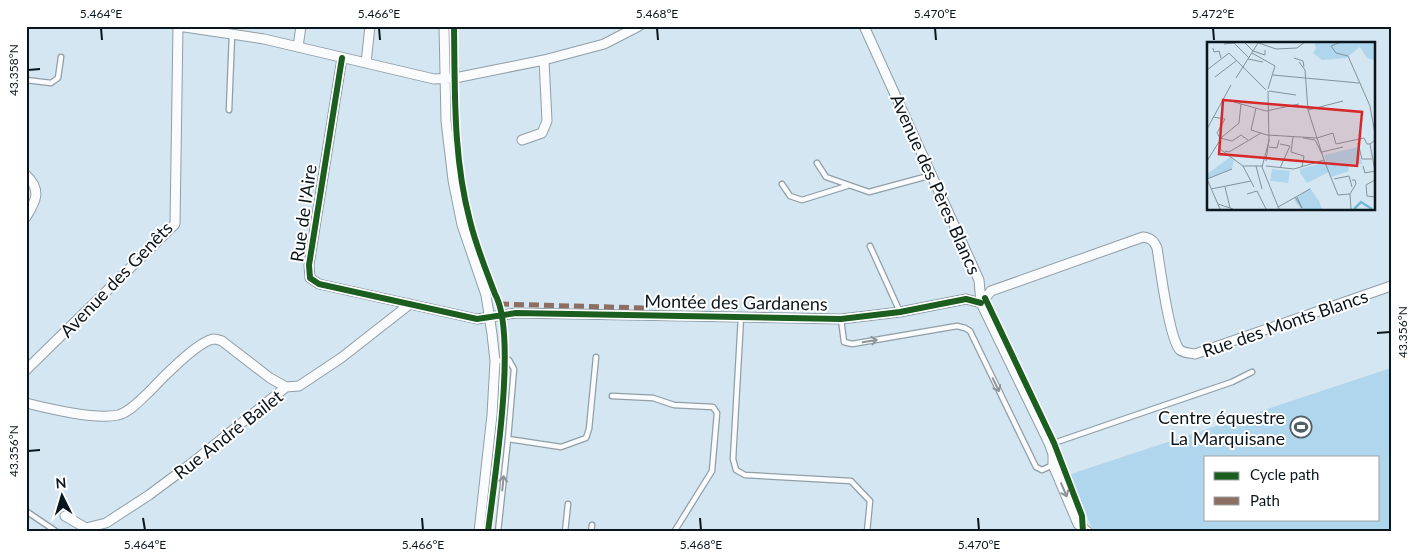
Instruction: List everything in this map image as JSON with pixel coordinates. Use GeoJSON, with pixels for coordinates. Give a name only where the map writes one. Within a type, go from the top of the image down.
{"type":"FeatureCollection","features":[{"type":"Feature","properties":{"kind":"street"},"geometry":{"type":"LineString","coordinates":[[178,26],[264,39],[434,79],[445,79],[544,60],[604,44],[639,26]]}},
{"type":"Feature","properties":{"kind":"street","name":"Avenue des Genêts"},"geometry":{"type":"LineString","coordinates":[[26,370],[174,224],[178,26]]}},
{"type":"Feature","properties":{"kind":"street"},"geometry":{"type":"LineString","coordinates":[[298,47],[301,26]]}},
{"type":"Feature","properties":{"kind":"street"},"geometry":{"type":"LineString","coordinates":[[366,63],[370,26]]}},
{"type":"Feature","properties":{"kind":"street"},"geometry":{"type":"LineString","coordinates":[[444,26],[446,121],[453,180],[462,225],[486,295],[494,361],[492,415],[479,532]]}},
{"type":"Feature","properties":{"kind":"street","name":"Avenue des Pères Blancs"},"geometry":{"type":"LineString","coordinates":[[864,26],[979,280],[981,303],[1050,443],[1053,454],[1053,466],[1076,528],[1088,532]]}},
{"type":"Feature","properties":{"kind":"street","name":"Rue de l'Aire"},"geometry":{"type":"LineString","coordinates":[[342,58],[309,264],[310,278],[319,284],[477,319],[490,318]]}},
{"type":"Feature","properties":{"kind":"street"},"geometry":{"type":"LineString","coordinates":[[522,140],[542,133],[547,121],[544,60]]}},
{"type":"Feature","properties":{"kind":"street"},"geometry":{"type":"LineString","coordinates":[[26,175],[32,180],[36,189],[36,198],[26,217]]}},
{"type":"Feature","properties":{"kind":"street","name":"Rue des Monts Blancs"},"geometry":{"type":"LineString","coordinates":[[981,303],[991,291],[1142,237],[1149,238],[1157,248],[1168,315],[1175,341],[1180,349],[1186,353],[1195,354],[1391,286]]}},
{"type":"Feature","properties":{"kind":"street","name":"Montée des Gardanens"},"geometry":{"type":"LineString","coordinates":[[490,318],[516,313],[841,319],[900,312],[966,298],[981,303]]}},
{"type":"Feature","properties":{"kind":"street","name":"Rue André Bailet"},"geometry":{"type":"LineString","coordinates":[[65,516],[86,528],[106,523],[149,495],[192,463],[286,387],[299,386],[334,363],[388,323],[410,304]]}},
{"type":"Feature","properties":{"kind":"street"},"geometry":{"type":"LineString","coordinates":[[26,403],[64,412],[101,416],[119,415],[134,407],[188,355],[205,342],[214,339],[222,340],[270,378],[286,387]]}},
{"type":"Feature","properties":{"kind":"lane"},"geometry":{"type":"LineString","coordinates":[[230,110],[232,34]]}},
{"type":"Feature","properties":{"kind":"lane"},"geometry":{"type":"LineString","coordinates":[[26,80],[51,83],[58,78],[61,57]]}},
{"type":"Feature","properties":{"kind":"lane"},"geometry":{"type":"LineString","coordinates":[[817,162],[826,177],[869,192],[932,175]]}},
{"type":"Feature","properties":{"kind":"lane"},"geometry":{"type":"LineString","coordinates":[[782,184],[790,196],[802,200],[848,185]]}},
{"type":"Feature","properties":{"kind":"lane"},"geometry":{"type":"LineString","coordinates":[[870,246],[900,312]]}},
{"type":"Feature","properties":{"kind":"lane"},"geometry":{"type":"LineString","coordinates":[[741,317],[733,459],[736,470],[745,475],[851,481],[870,501],[867,532]]}},
{"type":"Feature","properties":{"kind":"lane"},"geometry":{"type":"LineString","coordinates":[[841,319],[844,342],[852,344],[957,326],[970,331],[1036,467],[1042,470],[1053,466]]}},
{"type":"Feature","properties":{"kind":"lane"},"geometry":{"type":"LineString","coordinates":[[508,439],[561,447],[586,438],[589,429],[596,357]]}},
{"type":"Feature","properties":{"kind":"lane"},"geometry":{"type":"LineString","coordinates":[[494,361],[509,360],[514,369],[498,532]]}},
{"type":"Feature","properties":{"kind":"lane"},"geometry":{"type":"LineString","coordinates":[[1050,443],[1232,382],[1252,372]]}},
{"type":"Feature","properties":{"kind":"lane"},"geometry":{"type":"LineString","coordinates":[[612,396],[653,398],[674,405],[713,407],[717,413],[712,471],[674,532]]}},
{"type":"Feature","properties":{"kind":"lane"},"geometry":{"type":"LineString","coordinates":[[565,532],[568,504]]}},
{"type":"Feature","properties":{"kind":"lane"},"geometry":{"type":"LineString","coordinates":[[26,511],[57,532]]}},
{"type":"Feature","properties":{"kind":"lane"},"geometry":{"type":"LineString","coordinates":[[591,532],[592,525]]}},
{"type":"Feature","properties":{"kind":"shaded area","name":"Centre équestre La Marquisane"},"geometry":{"type":"Polygon","coordinates":[[[1391,368],[1391,532],[1094,532],[1068,475],[1391,368]]]}},
{"type":"Feature","properties":{"kind":"marked path"},"geometry":{"type":"LineString","coordinates":[[499,304],[646,308]]}},
{"type":"Feature","properties":{"kind":"cycle path"},"geometry":{"type":"LineString","coordinates":[[454,26],[455,100],[460,173],[472,230],[502,314],[504,341],[504,374],[499,445],[488,532]]}},
{"type":"Feature","properties":{"kind":"cycle path"},"geometry":{"type":"LineString","coordinates":[[342,58],[309,265],[310,278],[319,284],[477,319],[516,313],[841,319],[900,312],[966,299],[981,303]]}},
{"type":"Feature","properties":{"kind":"cycle path"},"geometry":{"type":"LineString","coordinates":[[985,298],[1054,443],[1082,516],[1083,532]]}},
{"type":"Feature","properties":{"kind":"place","name":"Centre équestre La Marquisane"},"geometry":{"type":"Point","coordinates":[1301,427]}}]}
